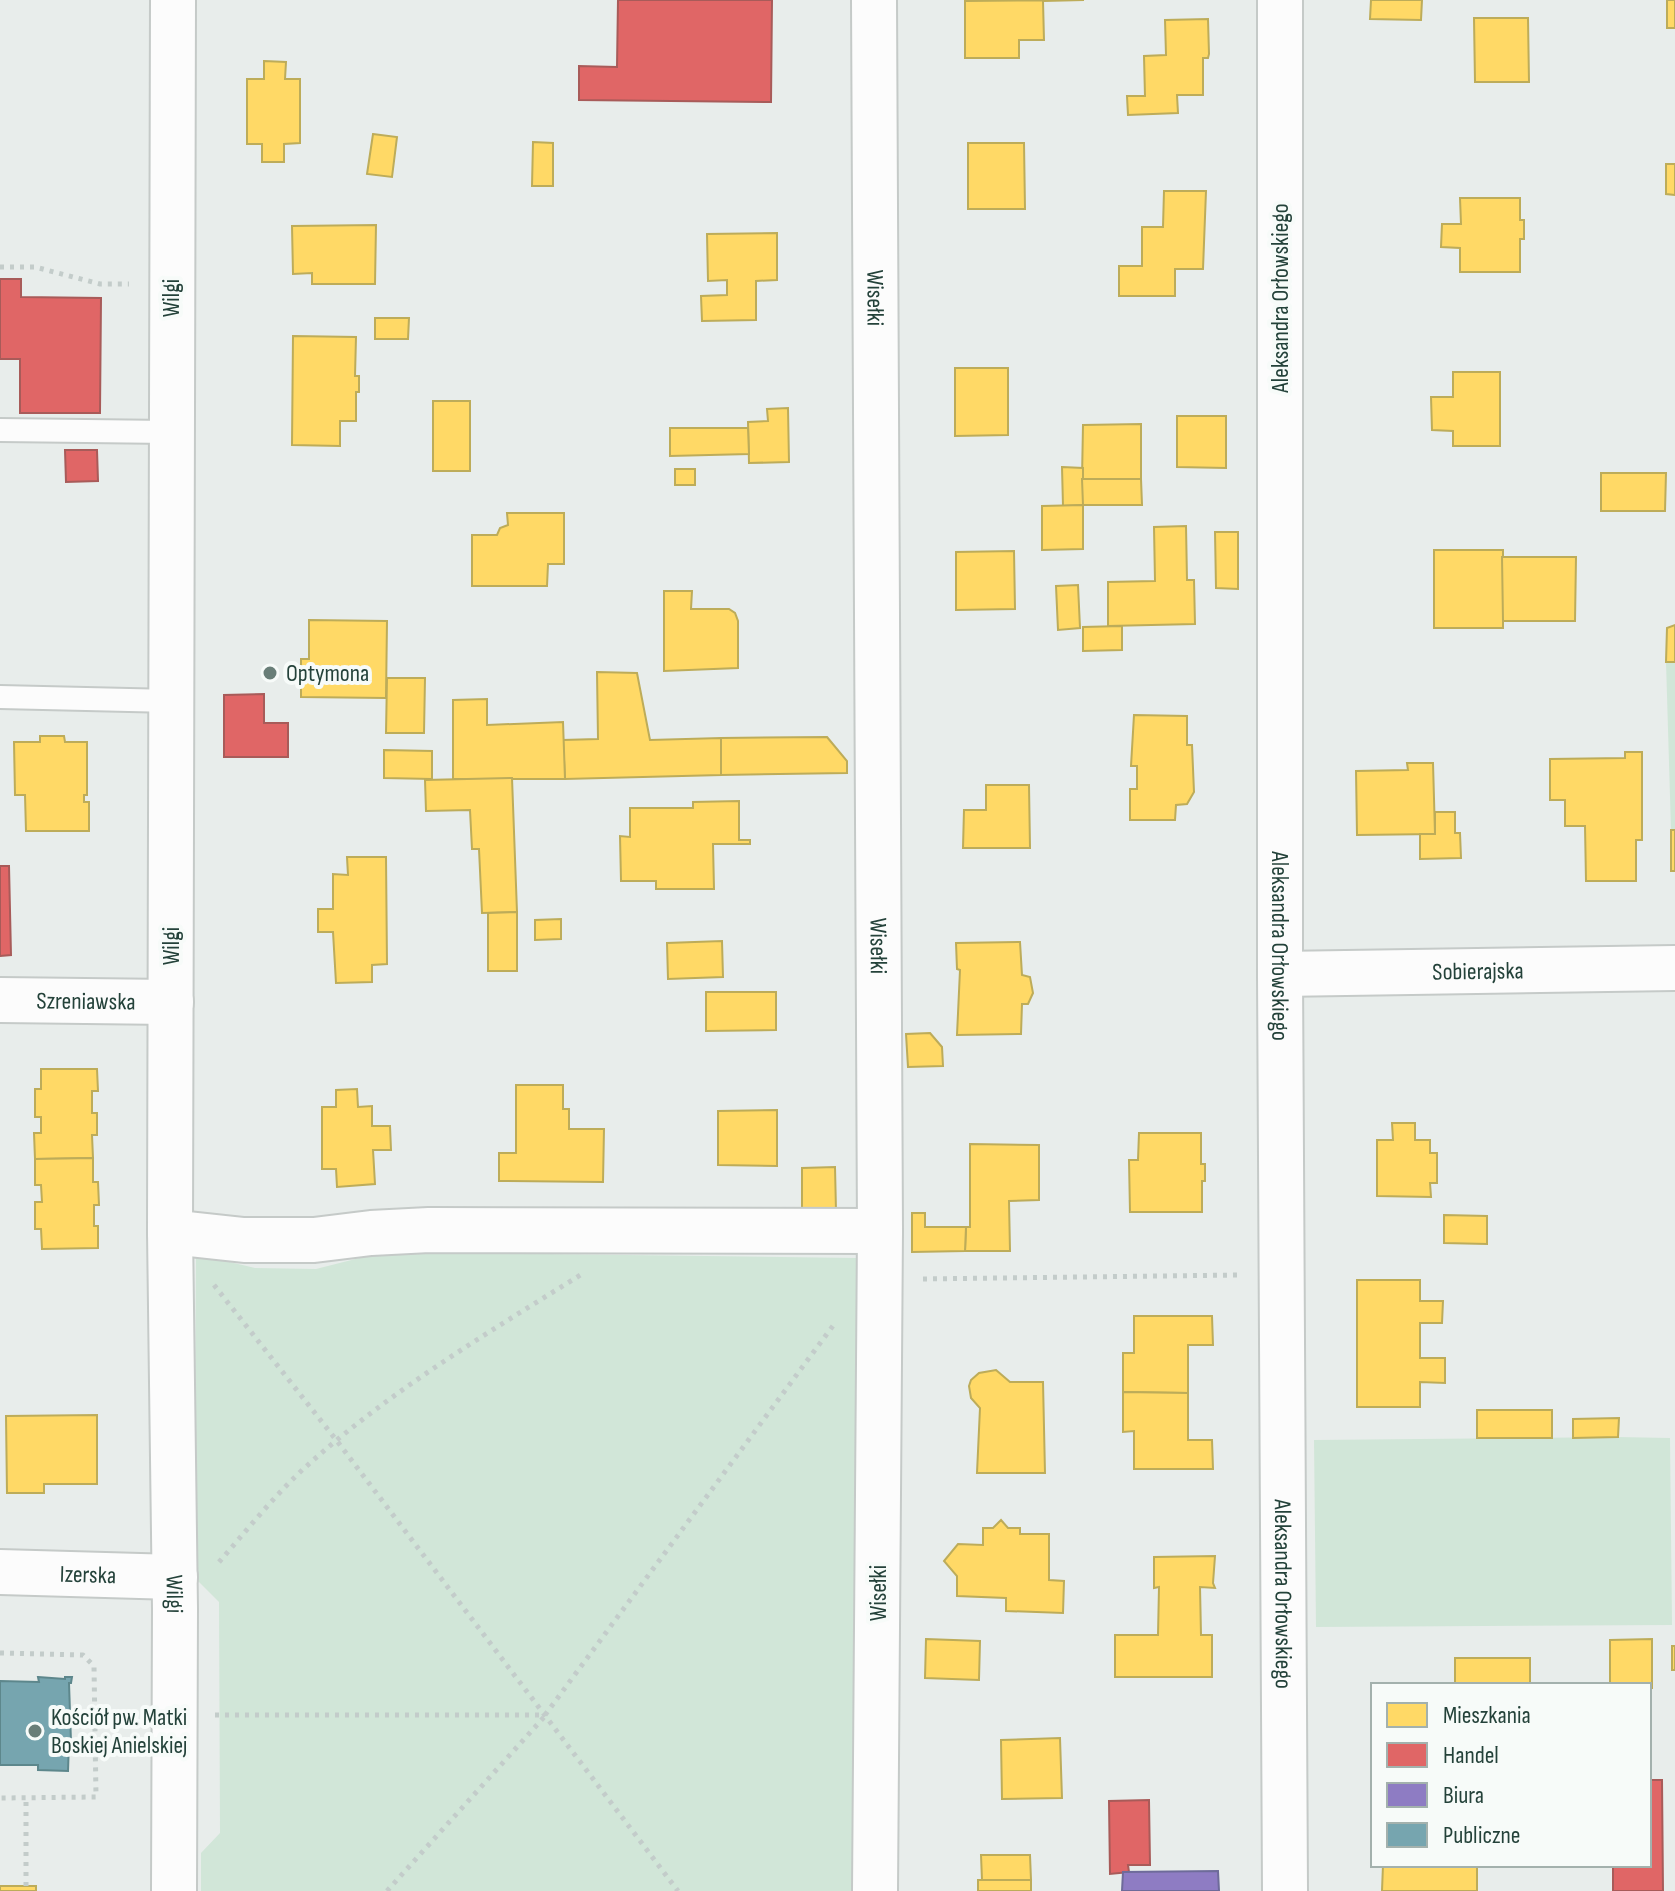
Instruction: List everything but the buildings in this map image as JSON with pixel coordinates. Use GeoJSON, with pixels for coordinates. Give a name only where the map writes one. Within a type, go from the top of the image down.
{"type":"FeatureCollection","features":[{"type":"Feature","properties":{"kind":"street","name":"Wilgi"},"geometry":{"type":"LineString","coordinates":[[173,0],[170,1232],[175,1593],[159,1720],[174,1891]]}},
{"type":"Feature","properties":{"kind":"street","name":"Wisełki"},"geometry":{"type":"LineString","coordinates":[[874,0],[880,1231],[875,1891]]}},
{"type":"Feature","properties":{"kind":"street","name":"Aleksandra Orłowskiego"},"geometry":{"type":"LineString","coordinates":[[1280,0],[1280,974],[1285,1891]]}},
{"type":"Feature","properties":{"kind":"street","name":"Sobierajska"},"geometry":{"type":"LineString","coordinates":[[1280,974],[1675,968]]}},
{"type":"Feature","properties":{"kind":"street","name":"Szreniawska"},"geometry":{"type":"LineString","coordinates":[[0,1000],[171,1002]]}},
{"type":"Feature","properties":{"kind":"street"},"geometry":{"type":"LineString","coordinates":[[170,1232],[244,1240],[314,1240],[429,1230],[880,1231]]}},
{"type":"Feature","properties":{"kind":"street","name":"Izerska"},"geometry":{"type":"LineString","coordinates":[[0,1572],[175,1593]]}},
{"type":"Feature","properties":{"kind":"lane"},"geometry":{"type":"LineString","coordinates":[[0,430],[171,432]]}},
{"type":"Feature","properties":{"kind":"lane"},"geometry":{"type":"LineString","coordinates":[[0,697],[172,701]]}},
{"type":"Feature","properties":{"kind":"path"},"geometry":{"type":"LineString","coordinates":[[0,267],[35,267],[100,284],[171,285]]}},
{"type":"Feature","properties":{"kind":"path"},"geometry":{"type":"LineString","coordinates":[[170,1232],[337,1441],[678,1891]]}},
{"type":"Feature","properties":{"kind":"path"},"geometry":{"type":"LineString","coordinates":[[175,1593],[337,1441],[429,1370],[585,1271]]}},
{"type":"Feature","properties":{"kind":"path"},"geometry":{"type":"LineString","coordinates":[[387,1891],[545,1715],[854,1298],[880,1279],[1282,1274]]}},
{"type":"Feature","properties":{"kind":"path"},"geometry":{"type":"LineString","coordinates":[[0,1653],[83,1655],[94,1666],[96,1721],[96,1797],[0,1798]]}},
{"type":"Feature","properties":{"kind":"path"},"geometry":{"type":"LineString","coordinates":[[70,1721],[159,1720],[227,1714],[545,1715]]}},
{"type":"Feature","properties":{"kind":"path"},"geometry":{"type":"LineString","coordinates":[[26,1798],[26,1886]]}},
{"type":"Feature","properties":{"kind":"green space"},"geometry":{"type":"Polygon","coordinates":[[[1666,662],[1675,662],[1675,830],[1671,830],[1666,662]]]}},
{"type":"Feature","properties":{"kind":"green space"},"geometry":{"type":"Polygon","coordinates":[[[383,1252],[856,1258],[858,1891],[201,1891],[201,1853],[220,1833],[219,1602],[194,1577],[196,1254],[255,1268],[316,1269],[383,1252]]]}},
{"type":"Feature","properties":{"kind":"green space"},"geometry":{"type":"Polygon","coordinates":[[[1670,1438],[1672,1625],[1316,1627],[1314,1440],[1670,1438]]]}},
{"type":"Feature","properties":{"kind":"place","name":"Optymona"},"geometry":{"type":"Point","coordinates":[270,673]}},
{"type":"Feature","properties":{"kind":"place","name":"Kościół pw. Matki Boskiej Anielskiej"},"geometry":{"type":"Point","coordinates":[35,1731]}}]}
